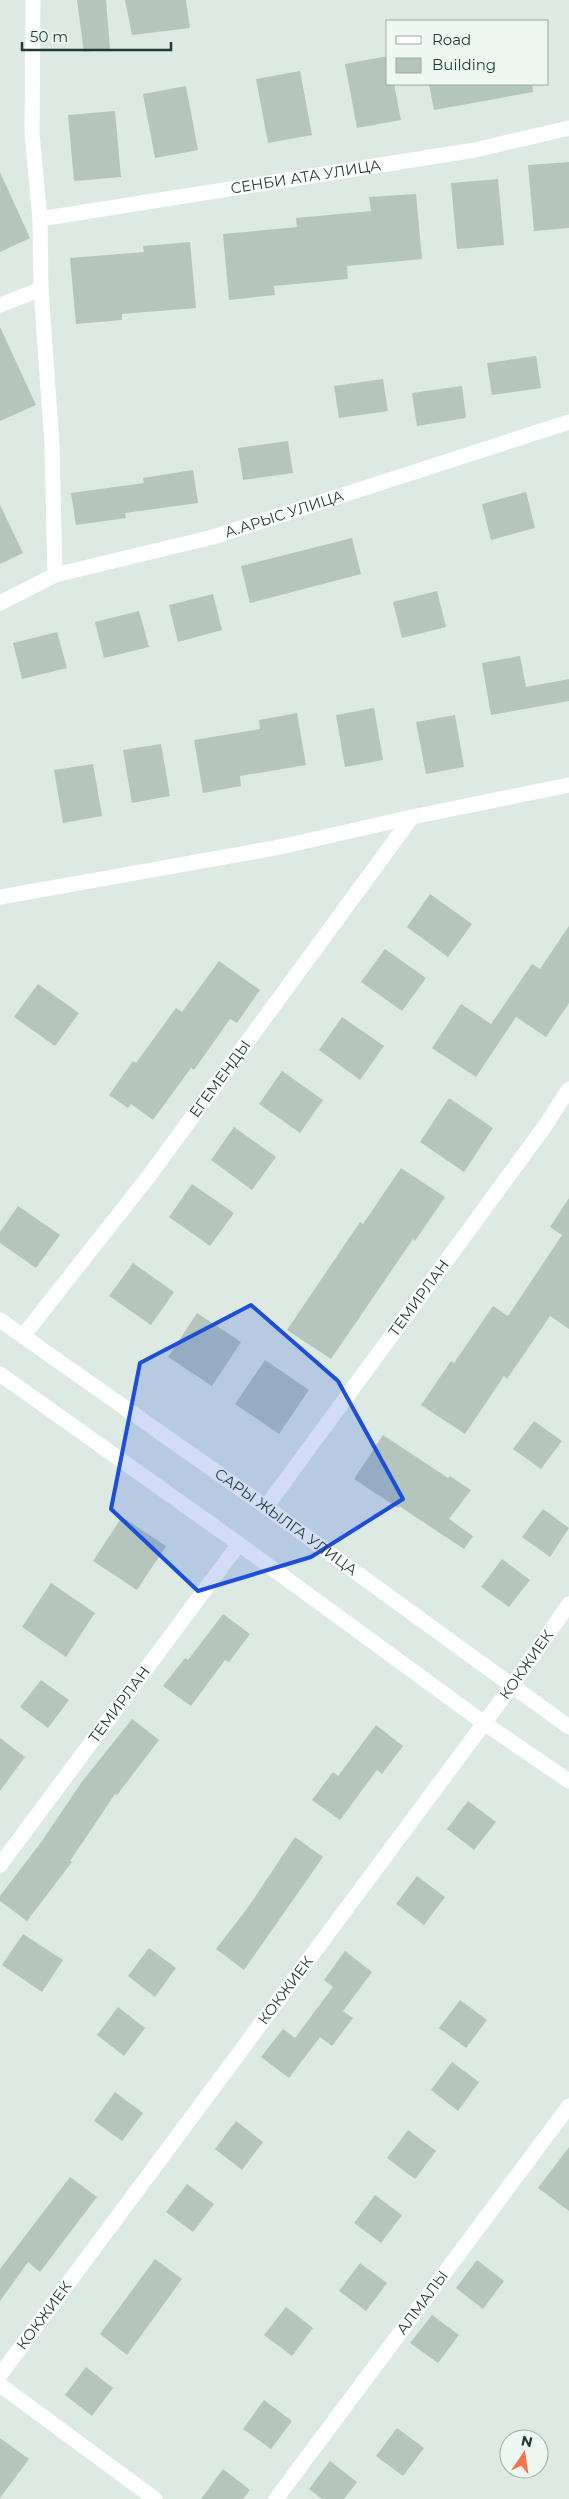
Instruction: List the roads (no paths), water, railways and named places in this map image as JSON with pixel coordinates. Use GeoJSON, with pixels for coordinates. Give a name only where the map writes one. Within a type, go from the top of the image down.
{"type":"FeatureCollection","features":[{"type":"Feature","properties":{"kind":"street"},"geometry":{"type":"LineString","coordinates":[[33,0],[32,134],[40,219],[41,290],[52,445],[55,574]]}},
{"type":"Feature","properties":{"kind":"street","name":"СЕНБИ АТА УЛИЦА"},"geometry":{"type":"LineString","coordinates":[[40,219],[466,151],[569,128]]}},
{"type":"Feature","properties":{"kind":"street"},"geometry":{"type":"LineString","coordinates":[[0,305],[41,290]]}},
{"type":"Feature","properties":{"kind":"street","name":"А.АРЫС УЛИЦА"},"geometry":{"type":"LineString","coordinates":[[0,603],[55,574],[213,537],[569,422]]}},
{"type":"Feature","properties":{"kind":"street"},"geometry":{"type":"LineString","coordinates":[[0,897],[280,847],[412,817],[569,785]]}},
{"type":"Feature","properties":{"kind":"street","name":"ЕГЕМЕНДЫ"},"geometry":{"type":"LineString","coordinates":[[23,1336],[149,1176],[412,817]]}},
{"type":"Feature","properties":{"kind":"street","name":"ТЕМИРЛАН"},"geometry":{"type":"LineString","coordinates":[[266,1507],[545,1126],[569,1089]]}},
{"type":"Feature","properties":{"kind":"street","name":"САРЫ ЖЫЛГА УЛИЦА"},"geometry":{"type":"LineString","coordinates":[[0,1320],[266,1507],[511,1687],[569,1727]]}},
{"type":"Feature","properties":{"kind":"street"},"geometry":{"type":"LineString","coordinates":[[0,1374],[239,1544],[484,1723],[569,1781]]}},
{"type":"Feature","properties":{"kind":"street","name":"ТЕМИРЛАН"},"geometry":{"type":"LineString","coordinates":[[0,1865],[239,1544]]}},
{"type":"Feature","properties":{"kind":"street","name":"КОКЖИЕК"},"geometry":{"type":"LineString","coordinates":[[0,2375],[511,1687],[569,1604]]}},
{"type":"Feature","properties":{"kind":"street","name":"АЛМАЛЫ"},"geometry":{"type":"LineString","coordinates":[[276,2499],[569,2106]]}},
{"type":"Feature","properties":{"kind":"street"},"geometry":{"type":"LineString","coordinates":[[0,2385],[155,2499]]}}]}
